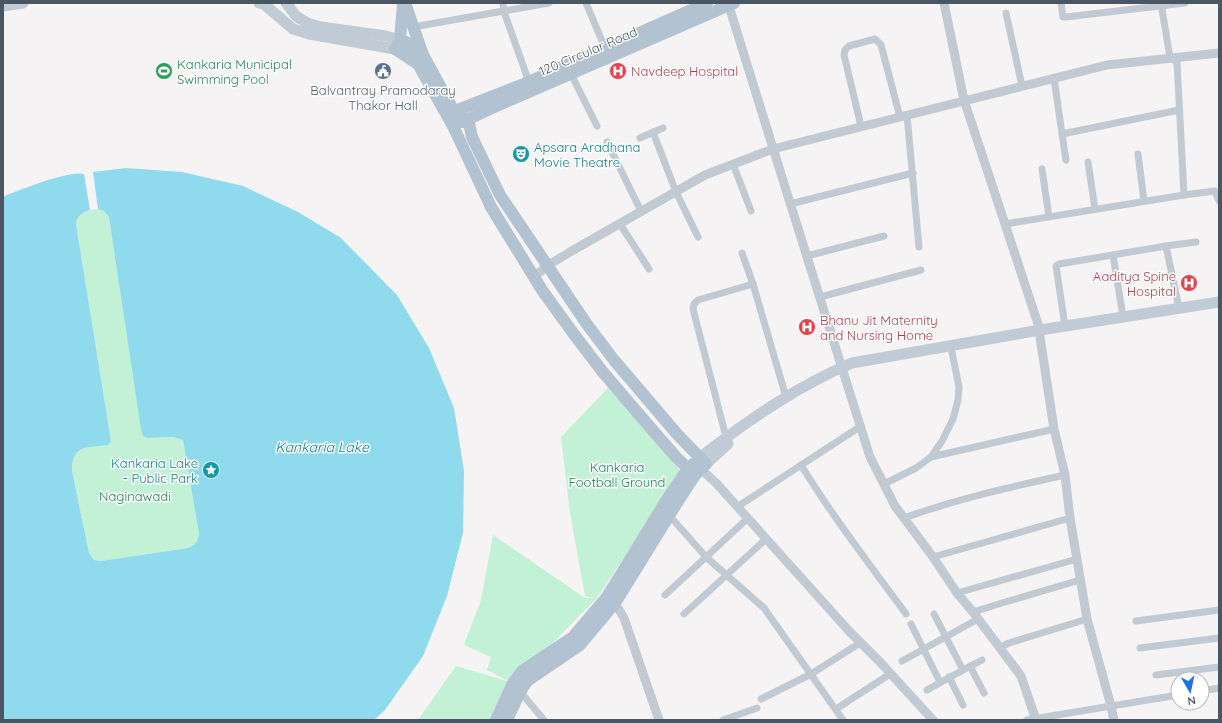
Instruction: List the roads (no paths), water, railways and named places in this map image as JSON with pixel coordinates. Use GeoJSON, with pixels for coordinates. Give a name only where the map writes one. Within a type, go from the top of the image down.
{"type":"FeatureCollection","features":[{"type":"Feature","properties":{"kind":"main road"},"geometry":{"type":"LineString","coordinates":[[3,6],[23,3]]}},
{"type":"Feature","properties":{"kind":"main road"},"geometry":{"type":"LineString","coordinates":[[259,3],[264,4],[294,29],[309,34],[398,44],[406,42],[423,55]]}},
{"type":"Feature","properties":{"kind":"main road"},"geometry":{"type":"LineString","coordinates":[[271,3],[278,15]]}},
{"type":"Feature","properties":{"kind":"main road"},"geometry":{"type":"LineString","coordinates":[[286,3],[296,16],[307,23],[321,27],[386,36],[398,44],[418,64],[450,113],[457,117],[468,119],[472,137],[497,188],[547,266],[586,323],[614,360],[678,434],[698,467]]}},
{"type":"Feature","properties":{"kind":"main road"},"geometry":{"type":"LineString","coordinates":[[398,44],[404,3]]}},
{"type":"Feature","properties":{"kind":"main road"},"geometry":{"type":"LineString","coordinates":[[404,3],[423,55],[450,113],[453,126],[490,207],[534,277],[573,334],[602,371],[649,426],[698,467]]}},
{"type":"Feature","properties":{"kind":"main road","name":"120 Circular Road"},"geometry":{"type":"LineString","coordinates":[[450,113],[529,82],[707,3]]}},
{"type":"Feature","properties":{"kind":"main road","name":"120 Circular Road"},"geometry":{"type":"LineString","coordinates":[[453,126],[730,4]]}},
{"type":"Feature","properties":{"kind":"main road"},"geometry":{"type":"LineString","coordinates":[[611,600],[666,500],[726,437],[761,412],[827,374],[952,352],[1040,334],[1065,326],[1219,302]]}},
{"type":"Feature","properties":{"kind":"main road"},"geometry":{"type":"LineString","coordinates":[[507,720],[522,671],[573,637],[611,600],[669,515],[698,467],[728,443],[764,418],[830,380],[852,362],[1219,309]]}},
{"type":"Feature","properties":{"kind":"main road"},"geometry":{"type":"LineString","coordinates":[[496,720],[516,687]]}},
{"type":"Feature","properties":{"kind":"street"},"geometry":{"type":"LineString","coordinates":[[503,3],[504,12],[529,82]]}},
{"type":"Feature","properties":{"kind":"street"},"geometry":{"type":"LineString","coordinates":[[414,27],[549,3]]}},
{"type":"Feature","properties":{"kind":"street"},"geometry":{"type":"LineString","coordinates":[[586,3],[605,48]]}},
{"type":"Feature","properties":{"kind":"street"},"geometry":{"type":"LineString","coordinates":[[944,3],[964,100],[1040,334],[1054,428],[1065,475],[1070,518],[1087,619],[1114,720]]}},
{"type":"Feature","properties":{"kind":"street"},"geometry":{"type":"LineString","coordinates":[[1061,3],[1062,15],[1066,17],[1162,4],[1185,3]]}},
{"type":"Feature","properties":{"kind":"street"},"geometry":{"type":"LineString","coordinates":[[730,4],[773,149],[870,458],[895,506],[933,557],[957,593],[1021,676],[1033,719],[1170,696]]}},
{"type":"Feature","properties":{"kind":"street"},"geometry":{"type":"LineString","coordinates":[[1162,4],[1170,58]]}},
{"type":"Feature","properties":{"kind":"street"},"geometry":{"type":"LineString","coordinates":[[1006,13],[1022,86]]}},
{"type":"Feature","properties":{"kind":"street"},"geometry":{"type":"LineString","coordinates":[[861,126],[844,55],[845,50],[849,46],[875,39],[881,45],[903,116],[913,173],[920,247]]}},
{"type":"Feature","properties":{"kind":"street"},"geometry":{"type":"LineString","coordinates":[[534,277],[547,266],[705,175],[773,149],[1107,64],[1219,53]]}},
{"type":"Feature","properties":{"kind":"street"},"geometry":{"type":"LineString","coordinates":[[1170,58],[1177,62],[1184,195]]}},
{"type":"Feature","properties":{"kind":"street"},"geometry":{"type":"LineString","coordinates":[[570,74],[597,126]]}},
{"type":"Feature","properties":{"kind":"street"},"geometry":{"type":"LineString","coordinates":[[1054,78],[1066,160]]}},
{"type":"Feature","properties":{"kind":"street"},"geometry":{"type":"LineString","coordinates":[[1062,134],[1179,110]]}},
{"type":"Feature","properties":{"kind":"street"},"geometry":{"type":"LineString","coordinates":[[640,138],[662,128]]}},
{"type":"Feature","properties":{"kind":"street"},"geometry":{"type":"LineString","coordinates":[[653,132],[676,192],[698,237]]}},
{"type":"Feature","properties":{"kind":"street"},"geometry":{"type":"LineString","coordinates":[[607,142],[641,211]]}},
{"type":"Feature","properties":{"kind":"street"},"geometry":{"type":"LineString","coordinates":[[1138,154],[1144,201]]}},
{"type":"Feature","properties":{"kind":"street"},"geometry":{"type":"LineString","coordinates":[[1088,162],[1095,209]]}},
{"type":"Feature","properties":{"kind":"street"},"geometry":{"type":"LineString","coordinates":[[734,164],[752,211]]}},
{"type":"Feature","properties":{"kind":"street"},"geometry":{"type":"LineString","coordinates":[[1042,170],[1049,217]]}},
{"type":"Feature","properties":{"kind":"street"},"geometry":{"type":"LineString","coordinates":[[790,204],[913,173]]}},
{"type":"Feature","properties":{"kind":"street"},"geometry":{"type":"LineString","coordinates":[[1005,224],[1144,201],[1216,191],[1219,201]]}},
{"type":"Feature","properties":{"kind":"street"},"geometry":{"type":"LineString","coordinates":[[620,224],[649,269]]}},
{"type":"Feature","properties":{"kind":"street"},"geometry":{"type":"LineString","coordinates":[[807,256],[884,236]]}},
{"type":"Feature","properties":{"kind":"street"},"geometry":{"type":"LineString","coordinates":[[1065,326],[1056,266],[1058,264],[1113,254],[1196,242]]}},
{"type":"Feature","properties":{"kind":"street"},"geometry":{"type":"LineString","coordinates":[[1166,246],[1179,308]]}},
{"type":"Feature","properties":{"kind":"street"},"geometry":{"type":"LineString","coordinates":[[742,253],[753,284],[786,397]]}},
{"type":"Feature","properties":{"kind":"street"},"geometry":{"type":"LineString","coordinates":[[1113,254],[1124,317]]}},
{"type":"Feature","properties":{"kind":"street"},"geometry":{"type":"LineString","coordinates":[[820,297],[921,270]]}},
{"type":"Feature","properties":{"kind":"street"},"geometry":{"type":"LineString","coordinates":[[726,437],[693,309],[694,304],[698,300],[753,284]]}},
{"type":"Feature","properties":{"kind":"street"},"geometry":{"type":"LineString","coordinates":[[884,484],[916,468],[931,457],[942,441],[953,419],[958,400],[959,387],[952,352]]}},
{"type":"Feature","properties":{"kind":"street"},"geometry":{"type":"LineString","coordinates":[[737,507],[861,426]]}},
{"type":"Feature","properties":{"kind":"street"},"geometry":{"type":"LineString","coordinates":[[931,457],[1054,428]]}},
{"type":"Feature","properties":{"kind":"street"},"geometry":{"type":"LineString","coordinates":[[801,465],[838,522],[906,614]]}},
{"type":"Feature","properties":{"kind":"street"},"geometry":{"type":"LineString","coordinates":[[698,467],[717,484],[860,643],[933,720]]}},
{"type":"Feature","properties":{"kind":"street"},"geometry":{"type":"LineString","coordinates":[[904,518],[1011,486],[1065,475]]}},
{"type":"Feature","properties":{"kind":"street"},"geometry":{"type":"LineString","coordinates":[[669,515],[706,557],[764,608],[843,720]]}},
{"type":"Feature","properties":{"kind":"street"},"geometry":{"type":"LineString","coordinates":[[933,557],[1070,518]]}},
{"type":"Feature","properties":{"kind":"street"},"geometry":{"type":"LineString","coordinates":[[665,595],[748,519]]}},
{"type":"Feature","properties":{"kind":"street"},"geometry":{"type":"LineString","coordinates":[[684,614],[766,539]]}},
{"type":"Feature","properties":{"kind":"street"},"geometry":{"type":"LineString","coordinates":[[957,593],[1077,559]]}},
{"type":"Feature","properties":{"kind":"street"},"geometry":{"type":"LineString","coordinates":[[902,661],[947,637],[976,616],[1002,603],[1080,580]]}},
{"type":"Feature","properties":{"kind":"street"},"geometry":{"type":"LineString","coordinates":[[611,600],[624,618],[659,720]]}},
{"type":"Feature","properties":{"kind":"street"},"geometry":{"type":"LineString","coordinates":[[1136,621],[1219,610]]}},
{"type":"Feature","properties":{"kind":"street"},"geometry":{"type":"LineString","coordinates":[[934,614],[966,668],[984,693]]}},
{"type":"Feature","properties":{"kind":"street"},"geometry":{"type":"LineString","coordinates":[[999,648],[1009,643],[1087,619]]}},
{"type":"Feature","properties":{"kind":"street"},"geometry":{"type":"LineString","coordinates":[[910,624],[940,682]]}},
{"type":"Feature","properties":{"kind":"street"},"geometry":{"type":"LineString","coordinates":[[1140,648],[1219,638]]}},
{"type":"Feature","properties":{"kind":"street"},"geometry":{"type":"LineString","coordinates":[[761,699],[811,674],[860,643]]}},
{"type":"Feature","properties":{"kind":"street"},"geometry":{"type":"LineString","coordinates":[[927,690],[982,660]]}},
{"type":"Feature","properties":{"kind":"street"},"geometry":{"type":"LineString","coordinates":[[1156,675],[1219,667]]}},
{"type":"Feature","properties":{"kind":"street"},"geometry":{"type":"LineString","coordinates":[[836,709],[890,674]]}},
{"type":"Feature","properties":{"kind":"street"},"geometry":{"type":"LineString","coordinates":[[949,677],[963,705]]}},
{"type":"Feature","properties":{"kind":"street"},"geometry":{"type":"LineString","coordinates":[[516,687],[544,720]]}},
{"type":"Feature","properties":{"kind":"street"},"geometry":{"type":"LineString","coordinates":[[724,720],[757,708]]}},
{"type":"Feature","properties":{"kind":"water","name":"Kankaria Lake"},"geometry":{"type":"Polygon","coordinates":[[[126,168],[182,172],[243,186],[298,212],[341,238],[397,295],[429,348],[454,408],[464,471],[463,533],[447,596],[423,656],[385,710],[374,720],[3,720],[3,197],[47,180],[77,173],[84,174],[90,210],[81,215],[76,224],[111,441],[108,445],[87,447],[82,449],[75,456],[73,462],[72,471],[89,553],[94,560],[101,561],[188,548],[193,546],[198,539],[199,534],[183,440],[173,437],[148,438],[143,436],[109,217],[104,211],[98,209],[93,172],[126,168]]]}},
{"type":"Feature","properties":{"kind":"place","name":"Kankaria Municipal Swimming Pool"},"geometry":{"type":"Point","coordinates":[164,71]}},
{"type":"Feature","properties":{"kind":"place","name":"Balvantray Pramodaray Thakor Hall"},"geometry":{"type":"Point","coordinates":[383,71]}},
{"type":"Feature","properties":{"kind":"place","name":"Navdeep Hospital"},"geometry":{"type":"Point","coordinates":[618,71]}},
{"type":"Feature","properties":{"kind":"place","name":"Apsara Aradhana Movie Theatre"},"geometry":{"type":"Point","coordinates":[521,154]}},
{"type":"Feature","properties":{"kind":"place","name":"Aaditya Spine Hospital"},"geometry":{"type":"Point","coordinates":[1189,283]}},
{"type":"Feature","properties":{"kind":"place","name":"Bhanu Jit Maternity and Nursing Home"},"geometry":{"type":"Point","coordinates":[807,327]}},
{"type":"Feature","properties":{"kind":"place","name":"Kankaria Lake - Public Park"},"geometry":{"type":"Point","coordinates":[211,470]}},
{"type":"Feature","properties":{"kind":"park label","name":"Kankaria Football Ground"},"geometry":{"type":"Point","coordinates":[617,474]}},
{"type":"Feature","properties":{"kind":"park label","name":"Naginawadi"},"geometry":{"type":"Point","coordinates":[135,496]}}]}
